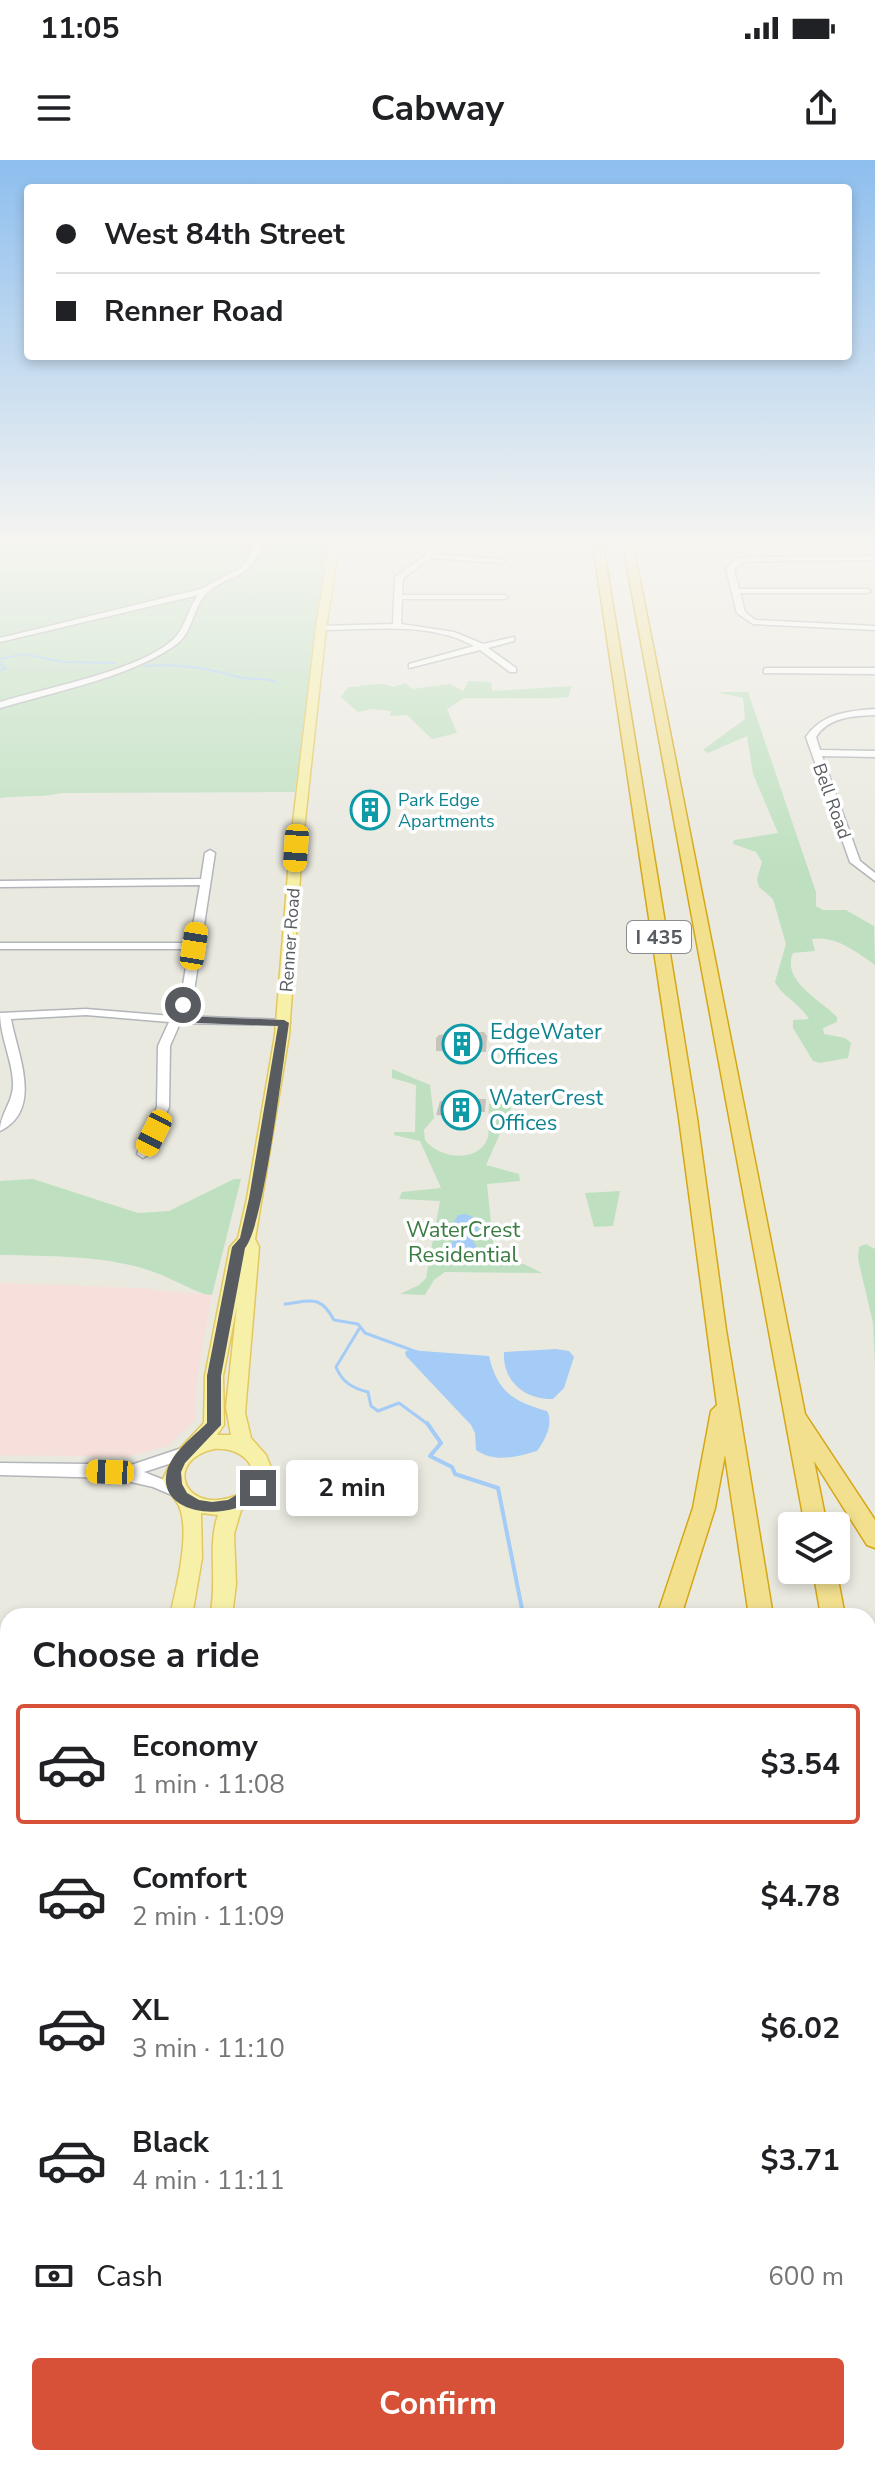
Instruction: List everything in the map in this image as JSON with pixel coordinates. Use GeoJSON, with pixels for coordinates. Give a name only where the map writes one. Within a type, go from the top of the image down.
{"type":"FeatureCollection","features":[{"type":"Feature","properties":{"kind":"highway","name":"I 435"},"geometry":{"type":"LineString","coordinates":[[615,653],[688,1118],[725,1392],[760,1608]]}},
{"type":"Feature","properties":{"kind":"highway","name":"I 435"},"geometry":{"type":"LineString","coordinates":[[649,653],[813,1512]]}},
{"type":"Feature","properties":{"kind":"highway"},"geometry":{"type":"LineString","coordinates":[[672,1608],[704,1508],[725,1392]]}},
{"type":"Feature","properties":{"kind":"highway"},"geometry":{"type":"LineString","coordinates":[[794,1410],[875,1539]]}},
{"type":"Feature","properties":{"kind":"highway"},"geometry":{"type":"LineString","coordinates":[[827,1584],[832,1608]]}},
{"type":"Feature","properties":{"kind":"main road","name":"Renner Road"},"geometry":{"type":"LineString","coordinates":[[182,1608],[193,1551],[194,1523],[174,1472],[214,1425],[214,1376],[239,1247],[246,1239],[284,1023],[296,848],[318,653]]}},
{"type":"Feature","properties":{"kind":"main road","name":"Renner Road"},"geometry":{"type":"LineString","coordinates":[[222,1608],[226,1585],[222,1549],[224,1520],[234,1504],[258,1488],[263,1475],[261,1462],[246,1447],[235,1409],[250,1247],[246,1239]]}},
{"type":"Feature","properties":{"kind":"main road"},"geometry":{"type":"LineString","coordinates":[[190,1450],[208,1442],[224,1441],[246,1447]]}},
{"type":"Feature","properties":{"kind":"main road"},"geometry":{"type":"LineString","coordinates":[[184,1496],[212,1508],[234,1504]]}},
{"type":"Feature","properties":{"kind":"street"},"geometry":{"type":"LineString","coordinates":[[0,705],[157,653]]}},
{"type":"Feature","properties":{"kind":"street"},"geometry":{"type":"LineString","coordinates":[[412,666],[465,653]]}},
{"type":"Feature","properties":{"kind":"street"},"geometry":{"type":"LineString","coordinates":[[489,653],[513,670]]}},
{"type":"Feature","properties":{"kind":"street"},"geometry":{"type":"LineString","coordinates":[[767,671],[875,671]]}},
{"type":"Feature","properties":{"kind":"street","name":"Bell Road"},"geometry":{"type":"LineString","coordinates":[[875,712],[847,714],[823,723],[811,737],[855,862],[863,872],[875,878]]}},
{"type":"Feature","properties":{"kind":"street"},"geometry":{"type":"LineString","coordinates":[[815,753],[875,754]]}},
{"type":"Feature","properties":{"kind":"street"},"geometry":{"type":"LineString","coordinates":[[143,1154],[163,1107],[162,1059],[188,991],[210,853]]}},
{"type":"Feature","properties":{"kind":"street"},"geometry":{"type":"LineString","coordinates":[[0,884],[204,882]]}},
{"type":"Feature","properties":{"kind":"street"},"geometry":{"type":"LineString","coordinates":[[0,946],[194,946]]}},
{"type":"Feature","properties":{"kind":"street"},"geometry":{"type":"LineString","coordinates":[[0,1127],[12,1111],[22,1078],[2,1015],[86,1012],[284,1023]]}},
{"type":"Feature","properties":{"kind":"street"},"geometry":{"type":"LineString","coordinates":[[117,1472],[151,1466],[190,1450]]}},
{"type":"Feature","properties":{"kind":"street"},"geometry":{"type":"LineString","coordinates":[[0,1469],[117,1472],[148,1477],[184,1496]]}},
{"type":"Feature","properties":{"kind":"shaded area"},"geometry":{"type":"Polygon","coordinates":[[[0,1283],[140,1288],[212,1295],[198,1373],[195,1420],[168,1446],[126,1457],[0,1455],[0,1283]]]}},
{"type":"Feature","properties":{"kind":"green space"},"geometry":{"type":"Polygon","coordinates":[[[0,653],[312,653],[295,792],[62,793],[0,798],[0,653]]]}},
{"type":"Feature","properties":{"kind":"green space"},"geometry":{"type":"Polygon","coordinates":[[[468,681],[491,682],[492,691],[572,686],[568,697],[464,698],[447,709],[457,733],[432,739],[407,715],[390,716],[391,711],[371,709],[358,712],[341,697],[348,687],[377,684],[394,687],[406,683],[412,689],[450,684],[463,691],[468,681]]]}},
{"type":"Feature","properties":{"kind":"green space"},"geometry":{"type":"Polygon","coordinates":[[[716,692],[748,692],[816,892],[816,906],[823,910],[846,910],[874,926],[875,965],[845,946],[821,938],[812,939],[815,951],[793,953],[791,963],[797,981],[837,1017],[837,1022],[823,1028],[824,1034],[845,1038],[851,1043],[848,1058],[820,1063],[813,1061],[793,1028],[793,1020],[809,1019],[775,982],[786,944],[773,899],[759,887],[757,879],[762,862],[756,852],[733,844],[734,840],[778,833],[753,774],[747,736],[708,753],[703,750],[745,719],[743,698],[716,692]]]}},
{"type":"Feature","properties":{"kind":"green space","name":"WaterCrest Residential"},"geometry":{"type":"Polygon","coordinates":[[[392,1069],[430,1085],[434,1118],[424,1130],[425,1140],[447,1154],[464,1156],[480,1149],[488,1134],[489,1104],[510,1104],[511,1109],[486,1165],[519,1174],[520,1181],[487,1184],[495,1260],[524,1264],[542,1273],[445,1272],[434,1280],[425,1295],[400,1294],[426,1278],[440,1201],[399,1199],[402,1192],[441,1188],[420,1141],[394,1135],[394,1132],[415,1132],[416,1085],[392,1078],[392,1069]]]}},
{"type":"Feature","properties":{"kind":"green space"},"geometry":{"type":"Polygon","coordinates":[[[33,1179],[138,1213],[169,1211],[234,1179],[241,1179],[212,1295],[148,1270],[112,1261],[0,1255],[0,1181],[33,1179]]]}},
{"type":"Feature","properties":{"kind":"green space"},"geometry":{"type":"Polygon","coordinates":[[[620,1191],[613,1226],[594,1227],[585,1193],[620,1191]]]}},
{"type":"Feature","properties":{"kind":"green space"},"geometry":{"type":"Polygon","coordinates":[[[866,1244],[875,1249],[875,1366],[873,1323],[858,1259],[859,1247],[866,1244]]]}},
{"type":"Feature","properties":{"kind":"water"},"geometry":{"type":"Polygon","coordinates":[[[465,1214],[478,1224],[478,1231],[471,1238],[477,1247],[465,1255],[456,1255],[448,1247],[455,1238],[452,1225],[458,1215],[465,1214]]]}},
{"type":"Feature","properties":{"kind":"water"},"geometry":{"type":"Polygon","coordinates":[[[569,1351],[574,1357],[564,1388],[553,1399],[533,1396],[511,1380],[504,1362],[504,1352],[569,1351]]]}},
{"type":"Feature","properties":{"kind":"water"},"geometry":{"type":"Polygon","coordinates":[[[405,1352],[489,1356],[497,1378],[508,1393],[547,1411],[549,1426],[537,1451],[498,1458],[476,1450],[471,1425],[406,1356],[405,1352]]]}},
{"type":"Feature","properties":{"kind":"building","name":"Park Edge Apartments"},"geometry":{"type":"Polygon","coordinates":[[[364,801],[387,807],[384,809],[387,810],[380,817],[355,814],[352,811],[364,801]]]}},
{"type":"Feature","properties":{"kind":"building","name":"EdgeWater Offices"},"geometry":{"type":"Polygon","coordinates":[[[484,1032],[487,1036],[486,1052],[436,1051],[439,1035],[484,1032]]]}},
{"type":"Feature","properties":{"kind":"building","name":"WaterCrest Offices"},"geometry":{"type":"Polygon","coordinates":[[[486,1099],[485,1112],[481,1112],[479,1119],[436,1115],[440,1101],[467,1102],[486,1099]]]}},
{"type":"Feature","properties":{"kind":"waterway"},"geometry":{"type":"LineString","coordinates":[[0,659],[24,654],[63,662],[115,663]]}},
{"type":"Feature","properties":{"kind":"waterway"},"geometry":{"type":"LineString","coordinates":[[0,662],[6,669],[0,670]]}},
{"type":"Feature","properties":{"kind":"waterway"},"geometry":{"type":"LineString","coordinates":[[144,666],[192,667],[276,682]]}},
{"type":"Feature","properties":{"kind":"waterway"},"geometry":{"type":"LineString","coordinates":[[285,1304],[314,1301],[324,1306],[334,1320],[358,1324],[365,1333],[417,1352]]}},
{"type":"Feature","properties":{"kind":"waterway"},"geometry":{"type":"LineString","coordinates":[[359,1329],[336,1367],[341,1377],[352,1386],[368,1392],[371,1406],[378,1411],[399,1403],[428,1424]]}},
{"type":"Feature","properties":{"kind":"waterway"},"geometry":{"type":"LineString","coordinates":[[428,1424],[441,1443],[430,1456],[452,1467],[455,1474],[498,1488],[522,1608]]}},
{"type":"Feature","properties":{"kind":"place","name":"Park Edge Apartments"},"geometry":{"type":"Point","coordinates":[370,810]}},
{"type":"Feature","properties":{"kind":"place","name":"EdgeWater Offices"},"geometry":{"type":"Point","coordinates":[462,1044]}},
{"type":"Feature","properties":{"kind":"place","name":"WaterCrest Offices"},"geometry":{"type":"Point","coordinates":[461,1110]}},
{"type":"Feature","properties":{"kind":"route"},"geometry":{"type":"LineString","coordinates":[[183,1005],[176,1019],[284,1023],[255,1198],[246,1239],[239,1247],[214,1376],[214,1425],[195,1448],[185,1453],[174,1472],[175,1485],[182,1497],[195,1505],[212,1508],[230,1506],[246,1499],[258,1488]]}}]}
